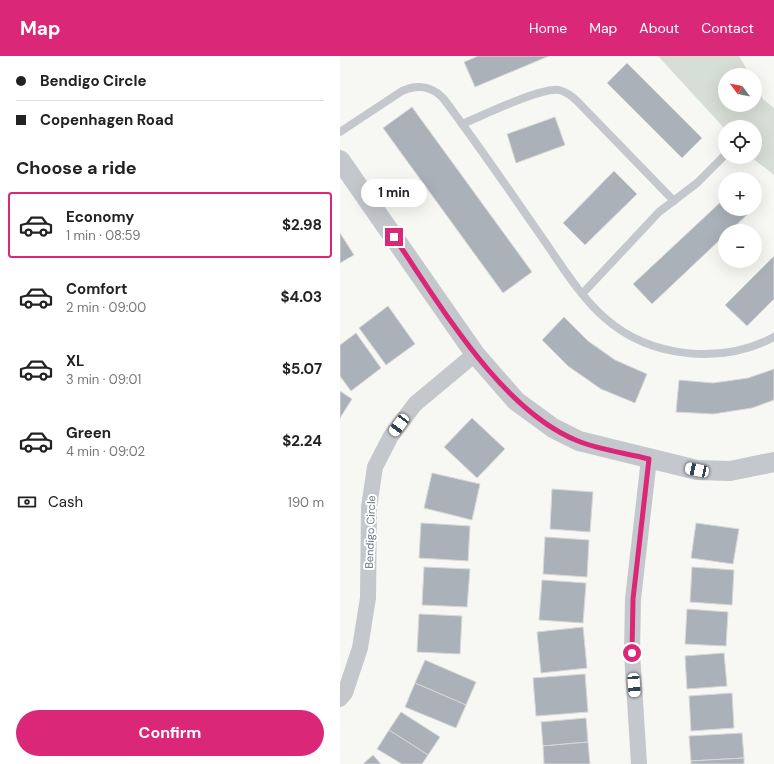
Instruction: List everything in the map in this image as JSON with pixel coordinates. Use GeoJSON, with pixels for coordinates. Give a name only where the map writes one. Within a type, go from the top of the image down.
{"type":"FeatureCollection","features":[{"type":"Feature","properties":{"kind":"street"},"geometry":{"type":"LineString","coordinates":[[340,160],[475,354],[516,401],[553,428],[579,441],[697,470],[730,471],[774,462]]}},
{"type":"Feature","properties":{"kind":"street","name":"Bendigo Circle"},"geometry":{"type":"LineString","coordinates":[[340,699],[345,692],[360,648],[368,598],[369,507],[375,466],[391,436],[415,404],[475,354]]}},
{"type":"Feature","properties":{"kind":"street"},"geometry":{"type":"LineString","coordinates":[[639,764],[632,653],[633,599],[649,459]]}},
{"type":"Feature","properties":{"kind":"lane"},"geometry":{"type":"LineString","coordinates":[[340,132],[402,91],[412,87],[421,86],[438,92],[583,293],[602,315],[621,330],[636,339],[678,352],[697,354],[721,353],[743,349],[774,337]]}},
{"type":"Feature","properties":{"kind":"lane"},"geometry":{"type":"LineString","coordinates":[[462,124],[541,92],[558,90],[566,93],[577,101],[674,201]]}},
{"type":"Feature","properties":{"kind":"lane"},"geometry":{"type":"LineString","coordinates":[[583,293],[652,219],[697,182],[718,162]]}},
{"type":"Feature","properties":{"kind":"shaded area"},"geometry":{"type":"Polygon","coordinates":[[[658,56],[739,56],[746,68],[718,68],[718,112],[762,112],[762,97],[774,108],[774,175],[760,164],[762,164],[762,120],[718,120],[718,121],[658,56]]]}},
{"type":"Feature","properties":{"kind":"building"},"geometry":{"type":"Polygon","coordinates":[[[478,56],[549,56],[475,87],[464,62],[478,56]]]}},
{"type":"Feature","properties":{"kind":"building"},"geometry":{"type":"Polygon","coordinates":[[[627,63],[702,138],[682,158],[607,83],[627,63]]]}},
{"type":"Feature","properties":{"kind":"building"},"geometry":{"type":"Polygon","coordinates":[[[412,107],[532,272],[503,293],[383,128],[412,107]]]}},
{"type":"Feature","properties":{"kind":"building"},"geometry":{"type":"Polygon","coordinates":[[[555,117],[565,145],[516,163],[507,134],[555,117]]]}},
{"type":"Feature","properties":{"kind":"building"},"geometry":{"type":"Polygon","coordinates":[[[614,171],[637,194],[585,245],[563,223],[614,171]]]}},
{"type":"Feature","properties":{"kind":"building"},"geometry":{"type":"Polygon","coordinates":[[[718,205],[718,216],[746,216],[737,224],[718,224],[718,242],[652,304],[633,284],[718,205]]]}},
{"type":"Feature","properties":{"kind":"building"},"geometry":{"type":"Polygon","coordinates":[[[340,233],[354,255],[340,263],[340,233]]]}},
{"type":"Feature","properties":{"kind":"building"},"geometry":{"type":"Polygon","coordinates":[[[774,256],[774,299],[747,326],[725,305],[774,256]]]}},
{"type":"Feature","properties":{"kind":"building"},"geometry":{"type":"Polygon","coordinates":[[[388,306],[415,344],[386,365],[359,328],[388,306]]]}},
{"type":"Feature","properties":{"kind":"building"},"geometry":{"type":"Polygon","coordinates":[[[564,317],[588,341],[615,360],[647,374],[635,403],[601,389],[568,366],[542,340],[564,317]]]}},
{"type":"Feature","properties":{"kind":"building"},"geometry":{"type":"Polygon","coordinates":[[[356,333],[381,368],[351,391],[340,376],[340,345],[356,333]]]}},
{"type":"Feature","properties":{"kind":"building"},"geometry":{"type":"Polygon","coordinates":[[[774,369],[774,400],[752,408],[713,414],[676,412],[679,380],[713,383],[748,378],[774,369]]]}},
{"type":"Feature","properties":{"kind":"building"},"geometry":{"type":"Polygon","coordinates":[[[340,391],[352,399],[340,418],[340,391]]]}},
{"type":"Feature","properties":{"kind":"building"},"geometry":{"type":"Polygon","coordinates":[[[472,418],[505,449],[477,478],[444,447],[472,418]]]}},
{"type":"Feature","properties":{"kind":"building"},"geometry":{"type":"Polygon","coordinates":[[[432,473],[480,484],[472,520],[424,508],[432,473]]]}},
{"type":"Feature","properties":{"kind":"building"},"geometry":{"type":"Polygon","coordinates":[[[552,489],[593,492],[590,532],[550,529],[552,489]]]}},
{"type":"Feature","properties":{"kind":"building"},"geometry":{"type":"Polygon","coordinates":[[[421,523],[470,526],[468,561],[419,558],[421,523]]]}},
{"type":"Feature","properties":{"kind":"building"},"geometry":{"type":"Polygon","coordinates":[[[696,523],[739,529],[733,564],[691,558],[696,523]]]}},
{"type":"Feature","properties":{"kind":"building"},"geometry":{"type":"Polygon","coordinates":[[[545,537],[589,540],[587,577],[543,574],[545,537]]]}},
{"type":"Feature","properties":{"kind":"building"},"geometry":{"type":"Polygon","coordinates":[[[424,567],[470,569],[467,607],[422,605],[424,567]]]}},
{"type":"Feature","properties":{"kind":"building"},"geometry":{"type":"Polygon","coordinates":[[[692,567],[734,570],[732,605],[690,602],[692,567]]]}},
{"type":"Feature","properties":{"kind":"building"},"geometry":{"type":"Polygon","coordinates":[[[542,580],[586,583],[583,623],[539,620],[542,580]]]}},
{"type":"Feature","properties":{"kind":"building"},"geometry":{"type":"Polygon","coordinates":[[[687,609],[728,612],[726,646],[685,644],[687,609]]]}},
{"type":"Feature","properties":{"kind":"building"},"geometry":{"type":"Polygon","coordinates":[[[419,614],[462,616],[460,654],[417,652],[419,614]]]}},
{"type":"Feature","properties":{"kind":"building"},"geometry":{"type":"Polygon","coordinates":[[[583,627],[587,668],[541,673],[537,632],[583,627]]]}},
{"type":"Feature","properties":{"kind":"building"},"geometry":{"type":"Polygon","coordinates":[[[724,653],[727,686],[687,689],[685,656],[724,653]]]}},
{"type":"Feature","properties":{"kind":"building"},"geometry":{"type":"Polygon","coordinates":[[[425,660],[476,682],[466,705],[415,683],[425,660]]]}},
{"type":"Feature","properties":{"kind":"building"},"geometry":{"type":"Polygon","coordinates":[[[585,674],[588,712],[536,716],[533,678],[585,674]]]}},
{"type":"Feature","properties":{"kind":"building"},"geometry":{"type":"Polygon","coordinates":[[[415,683],[466,705],[456,728],[405,707],[415,683]]]}},
{"type":"Feature","properties":{"kind":"building"},"geometry":{"type":"Polygon","coordinates":[[[732,693],[734,728],[691,731],[689,696],[732,693]]]}},
{"type":"Feature","properties":{"kind":"building"},"geometry":{"type":"Polygon","coordinates":[[[401,712],[440,737],[428,755],[389,730],[401,712]]]}},
{"type":"Feature","properties":{"kind":"building"},"geometry":{"type":"Polygon","coordinates":[[[586,718],[588,742],[543,746],[541,722],[586,718]]]}},
{"type":"Feature","properties":{"kind":"building"},"geometry":{"type":"Polygon","coordinates":[[[389,730],[428,755],[422,764],[402,764],[377,749],[389,730]]]}},
{"type":"Feature","properties":{"kind":"building"},"geometry":{"type":"Polygon","coordinates":[[[742,733],[744,758],[691,761],[689,736],[742,733]]]}},
{"type":"Feature","properties":{"kind":"building"},"geometry":{"type":"Polygon","coordinates":[[[588,742],[590,764],[544,764],[543,746],[588,742]]]}},
{"type":"Feature","properties":{"kind":"building"},"geometry":{"type":"Polygon","coordinates":[[[373,755],[381,764],[363,764],[373,755]]]}},
{"type":"Feature","properties":{"kind":"building"},"geometry":{"type":"Polygon","coordinates":[[[744,758],[744,764],[691,764],[691,761],[744,758]]]}},
{"type":"Feature","properties":{"kind":"route"},"geometry":{"type":"LineString","coordinates":[[394,237],[475,354],[516,401],[553,428],[579,441],[649,459],[633,599],[632,653]]}}]}
